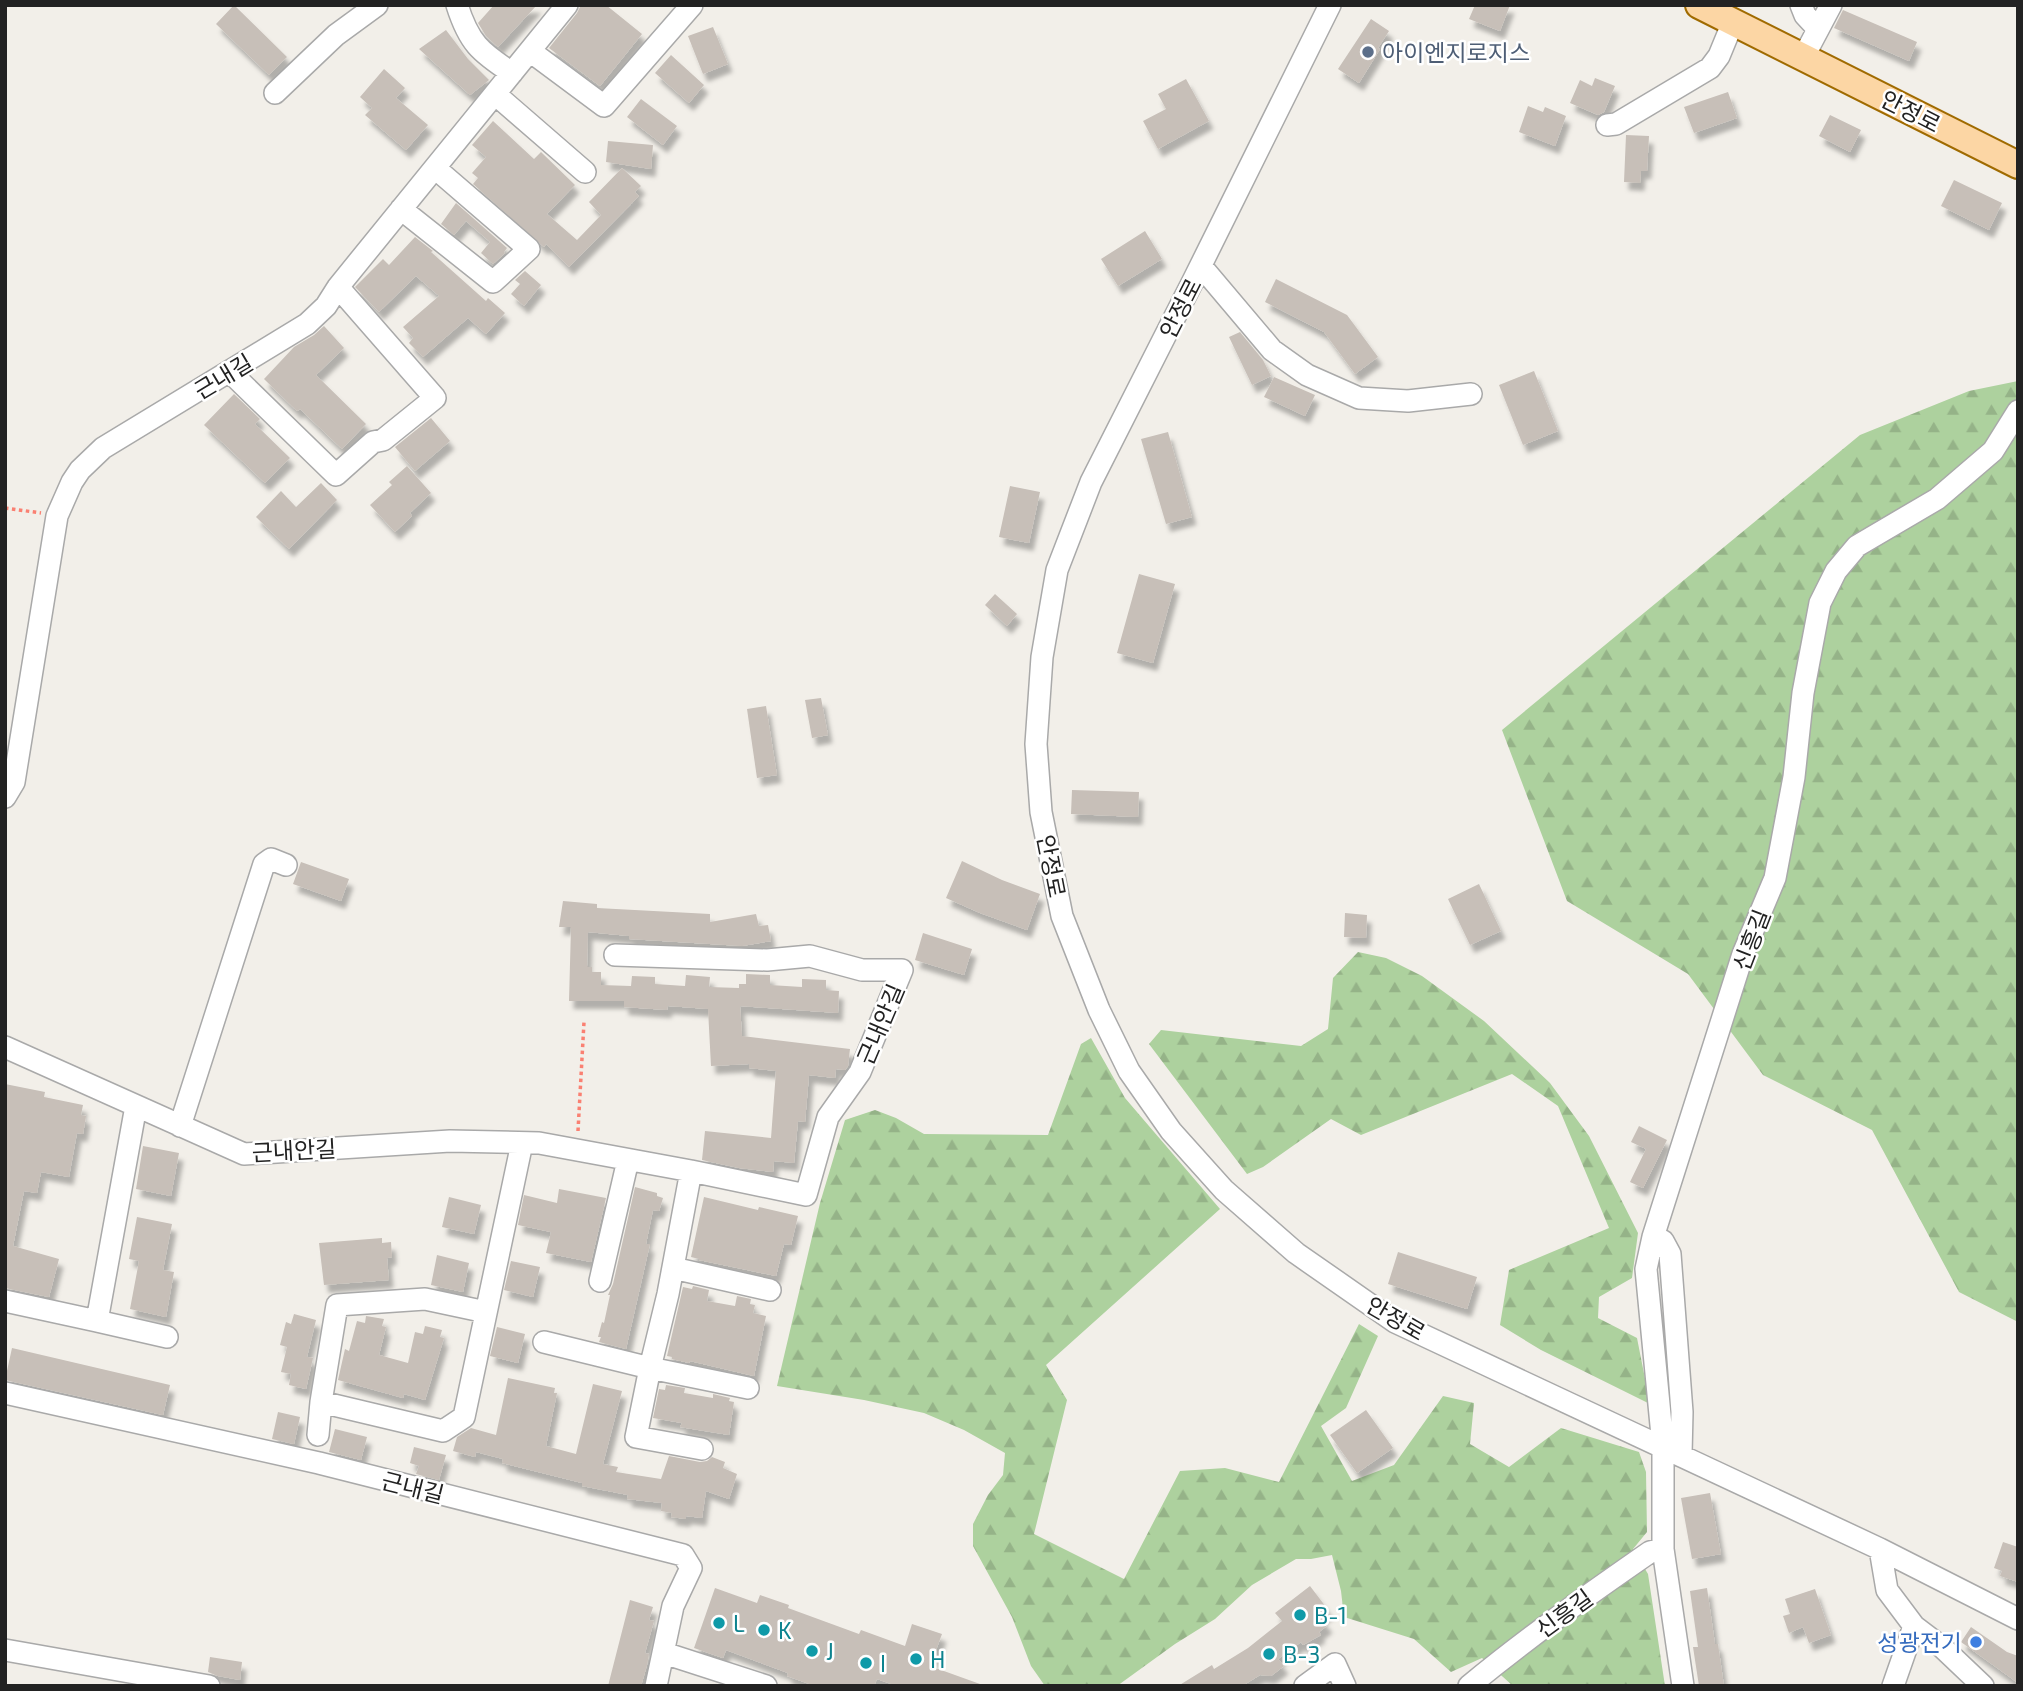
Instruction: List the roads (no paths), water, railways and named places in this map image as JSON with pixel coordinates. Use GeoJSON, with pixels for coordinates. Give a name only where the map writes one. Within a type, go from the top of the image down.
{"type":"FeatureCollection","features":[{"type":"Feature","properties":{"kind":"main road","name":"안정로"},"geometry":{"type":"LineString","coordinates":[[1699,5],[2018,165]]}},
{"type":"Feature","properties":{"kind":"street"},"geometry":{"type":"LineString","coordinates":[[275,93],[336,35],[377,5]]}},
{"type":"Feature","properties":{"kind":"street"},"geometry":{"type":"LineString","coordinates":[[457,5],[469,36],[478,49],[512,73]]}},
{"type":"Feature","properties":{"kind":"street","name":"근내길"},"geometry":{"type":"LineString","coordinates":[[5,797],[13,782],[57,516],[80,470],[103,448],[307,324],[326,306],[338,287],[567,5]]}},
{"type":"Feature","properties":{"kind":"street"},"geometry":{"type":"LineString","coordinates":[[530,51],[604,106],[692,5]]}},
{"type":"Feature","properties":{"kind":"street","name":"안정로"},"geometry":{"type":"LineString","coordinates":[[1330,5],[1091,482],[1057,570],[1042,657],[1036,744],[1041,812],[1062,916],[1099,1010],[1129,1071],[1171,1131],[1224,1190],[1296,1252],[1395,1322],[1880,1549],[2018,1619]]}},
{"type":"Feature","properties":{"kind":"street"},"geometry":{"type":"LineString","coordinates":[[1801,5],[1805,15],[1818,29]]}},
{"type":"Feature","properties":{"kind":"street"},"geometry":{"type":"LineString","coordinates":[[1803,58],[1831,5]]}},
{"type":"Feature","properties":{"kind":"street"},"geometry":{"type":"LineString","coordinates":[[1606,125],[1616,124],[1710,68],[1719,56],[1733,22]]}},
{"type":"Feature","properties":{"kind":"street"},"geometry":{"type":"LineString","coordinates":[[495,94],[585,172]]}},
{"type":"Feature","properties":{"kind":"street"},"geometry":{"type":"LineString","coordinates":[[401,209],[493,282],[529,249],[435,168]]}},
{"type":"Feature","properties":{"kind":"street"},"geometry":{"type":"LineString","coordinates":[[1201,266],[1272,350],[1307,375],[1359,398],[1408,401],[1471,394]]}},
{"type":"Feature","properties":{"kind":"street"},"geometry":{"type":"LineString","coordinates":[[230,372],[336,475],[373,442],[383,440],[435,398],[338,287]]}},
{"type":"Feature","properties":{"kind":"street","name":"신흥길"},"geometry":{"type":"LineString","coordinates":[[1672,1451],[1682,1412],[1670,1254],[1663,1241],[1653,1237],[1743,954],[1775,878],[1794,777],[1803,693],[1820,603],[1836,571],[1857,546],[1937,499],[1993,451],[2018,411]]}},
{"type":"Feature","properties":{"kind":"street"},"geometry":{"type":"LineString","coordinates":[[180,1126],[264,864],[271,859],[286,865]]}},
{"type":"Feature","properties":{"kind":"street","name":"근내안길"},"geometry":{"type":"LineString","coordinates":[[5,1047],[244,1154],[450,1141],[539,1143],[806,1195],[828,1117],[859,1072],[902,970],[862,970],[810,956],[767,960],[615,956]]}},
{"type":"Feature","properties":{"kind":"street"},"geometry":{"type":"LineString","coordinates":[[97,1321],[136,1106]]}},
{"type":"Feature","properties":{"kind":"street"},"geometry":{"type":"LineString","coordinates":[[321,1402],[443,1431],[464,1417],[522,1143]]}},
{"type":"Feature","properties":{"kind":"street"},"geometry":{"type":"LineString","coordinates":[[600,1281],[628,1160]]}},
{"type":"Feature","properties":{"kind":"street"},"geometry":{"type":"LineString","coordinates":[[691,1171],[636,1437],[702,1449]]}},
{"type":"Feature","properties":{"kind":"street"},"geometry":{"type":"LineString","coordinates":[[673,1268],[770,1290]]}},
{"type":"Feature","properties":{"kind":"street"},"geometry":{"type":"LineString","coordinates":[[318,1435],[337,1305],[425,1299],[486,1311]]}},
{"type":"Feature","properties":{"kind":"street"},"geometry":{"type":"LineString","coordinates":[[5,1301],[167,1337]]}},
{"type":"Feature","properties":{"kind":"street"},"geometry":{"type":"LineString","coordinates":[[544,1342],[748,1388]]}},
{"type":"Feature","properties":{"kind":"street","name":"근내길"},"geometry":{"type":"LineString","coordinates":[[5,1393],[319,1463],[683,1555],[691,1568],[673,1606],[656,1686]]}},
{"type":"Feature","properties":{"kind":"street"},"geometry":{"type":"LineString","coordinates":[[1672,1451],[1663,1549],[1683,1686]]}},
{"type":"Feature","properties":{"kind":"street","name":"신흥길"},"geometry":{"type":"LineString","coordinates":[[1469,1686],[1519,1645],[1580,1601],[1650,1552],[1663,1549]]}},
{"type":"Feature","properties":{"kind":"street"},"geometry":{"type":"LineString","coordinates":[[1880,1549],[1887,1590],[1914,1626],[1943,1648],[1983,1686]]}},
{"type":"Feature","properties":{"kind":"street"},"geometry":{"type":"LineString","coordinates":[[1893,1686],[1914,1626]]}},
{"type":"Feature","properties":{"kind":"street"},"geometry":{"type":"LineString","coordinates":[[5,1650],[209,1686]]}},
{"type":"Feature","properties":{"kind":"street"},"geometry":{"type":"LineString","coordinates":[[664,1653],[766,1686]]}},
{"type":"Feature","properties":{"kind":"street"},"geometry":{"type":"LineString","coordinates":[[1306,1686],[1335,1664],[1345,1686]]}},
{"type":"Feature","properties":{"kind":"place","name":"아이엔지로지스"},"geometry":{"type":"Point","coordinates":[1368,52]}},
{"type":"Feature","properties":{"kind":"place","name":"B-1"},"geometry":{"type":"Point","coordinates":[1300,1615]}},
{"type":"Feature","properties":{"kind":"place","name":"L"},"geometry":{"type":"Point","coordinates":[719,1623]}},
{"type":"Feature","properties":{"kind":"place","name":"K"},"geometry":{"type":"Point","coordinates":[764,1630]}},
{"type":"Feature","properties":{"kind":"place","name":"성광전기"},"geometry":{"type":"Point","coordinates":[1976,1642]}},
{"type":"Feature","properties":{"kind":"place","name":"J"},"geometry":{"type":"Point","coordinates":[812,1651]}},
{"type":"Feature","properties":{"kind":"place","name":"B-3"},"geometry":{"type":"Point","coordinates":[1269,1654]}},
{"type":"Feature","properties":{"kind":"place","name":"H"},"geometry":{"type":"Point","coordinates":[916,1659]}},
{"type":"Feature","properties":{"kind":"place","name":"I"},"geometry":{"type":"Point","coordinates":[866,1663]}}]}
